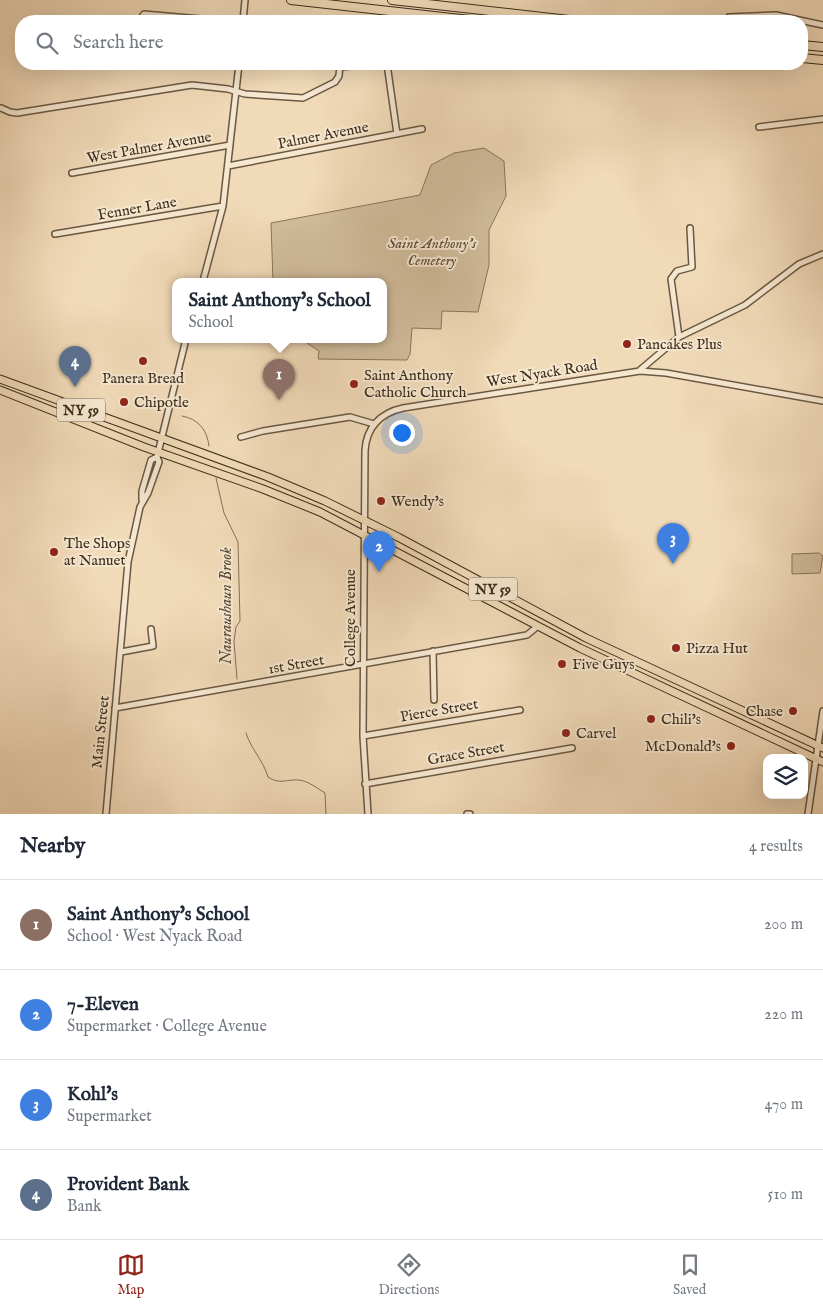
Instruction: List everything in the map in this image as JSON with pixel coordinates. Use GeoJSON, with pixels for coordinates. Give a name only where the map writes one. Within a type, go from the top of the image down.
{"type":"FeatureCollection","features":[{"type":"Feature","properties":{"kind":"highway"},"geometry":{"type":"LineString","coordinates":[[291,0],[425,15]]}},
{"type":"Feature","properties":{"kind":"highway"},"geometry":{"type":"LineString","coordinates":[[392,0],[525,15]]}},
{"type":"Feature","properties":{"kind":"highway"},"geometry":{"type":"LineString","coordinates":[[808,46],[823,48]]}},
{"type":"Feature","properties":{"kind":"highway"},"geometry":{"type":"LineString","coordinates":[[808,59],[823,60]]}},
{"type":"Feature","properties":{"kind":"main road","name":"NY 59"},"geometry":{"type":"LineString","coordinates":[[0,379],[289,486],[364,520],[582,636],[821,747]]}},
{"type":"Feature","properties":{"kind":"main road","name":"NY 59"},"geometry":{"type":"LineString","coordinates":[[0,390],[158,455],[292,500],[364,534],[538,626],[820,760]]}},
{"type":"Feature","properties":{"kind":"street"},"geometry":{"type":"LineString","coordinates":[[244,15],[245,0]]}},
{"type":"Feature","properties":{"kind":"street"},"geometry":{"type":"LineString","coordinates":[[143,15],[176,15]]}},
{"type":"Feature","properties":{"kind":"street"},"geometry":{"type":"LineString","coordinates":[[808,21],[823,24]]}},
{"type":"Feature","properties":{"kind":"street"},"geometry":{"type":"LineString","coordinates":[[204,278],[223,206],[238,70]]}},
{"type":"Feature","properties":{"kind":"street"},"geometry":{"type":"LineString","coordinates":[[2,108],[17,113],[176,86],[218,88],[236,92],[303,98],[336,82],[339,70]]}},
{"type":"Feature","properties":{"kind":"street"},"geometry":{"type":"LineString","coordinates":[[388,70],[397,134]]}},
{"type":"Feature","properties":{"kind":"street"},"geometry":{"type":"LineString","coordinates":[[759,126],[823,119]]}},
{"type":"Feature","properties":{"kind":"street","name":"Palmer Avenue"},"geometry":{"type":"LineString","coordinates":[[228,166],[422,129]]}},
{"type":"Feature","properties":{"kind":"street","name":"West Palmer Avenue"},"geometry":{"type":"LineString","coordinates":[[72,173],[230,145]]}},
{"type":"Feature","properties":{"kind":"street","name":"Fenner Lane"},"geometry":{"type":"LineString","coordinates":[[55,234],[223,206]]}},
{"type":"Feature","properties":{"kind":"street"},"geometry":{"type":"LineString","coordinates":[[679,337],[671,279],[677,271],[692,266],[690,228]]}},
{"type":"Feature","properties":{"kind":"street"},"geometry":{"type":"LineString","coordinates":[[640,371],[679,337],[745,305],[799,264],[823,254]]}},
{"type":"Feature","properties":{"kind":"street","name":"Main Street"},"geometry":{"type":"LineString","coordinates":[[106,814],[128,562],[142,500],[148,493],[159,462],[158,455],[185,343]]}},
{"type":"Feature","properties":{"kind":"street","name":"West Nyack Road"},"geometry":{"type":"LineString","coordinates":[[374,424],[387,413],[403,408],[640,371],[657,372],[823,401]]}},
{"type":"Feature","properties":{"kind":"street"},"geometry":{"type":"LineString","coordinates":[[241,437],[263,431],[350,417],[374,424]]}},
{"type":"Feature","properties":{"kind":"street","name":"College Avenue"},"geometry":{"type":"LineString","coordinates":[[368,814],[363,736],[364,520],[366,441],[374,424]]}},
{"type":"Feature","properties":{"kind":"street","name":"1st Street"},"geometry":{"type":"LineString","coordinates":[[115,708],[527,634],[538,626]]}},
{"type":"Feature","properties":{"kind":"street"},"geometry":{"type":"LineString","coordinates":[[121,652],[153,646],[151,629]]}},
{"type":"Feature","properties":{"kind":"street"},"geometry":{"type":"LineString","coordinates":[[433,651],[434,700]]}},
{"type":"Feature","properties":{"kind":"street","name":"Pierce Street"},"geometry":{"type":"LineString","coordinates":[[363,736],[520,710]]}},
{"type":"Feature","properties":{"kind":"street"},"geometry":{"type":"LineString","coordinates":[[808,814],[820,760],[823,712]]}},
{"type":"Feature","properties":{"kind":"street","name":"Grace Street"},"geometry":{"type":"LineString","coordinates":[[365,784],[572,748]]}},
{"type":"Feature","properties":{"kind":"green space","name":"Saint Anthony's Cemetery"},"geometry":{"type":"Polygon","coordinates":[[[484,148],[504,161],[506,196],[489,230],[489,265],[478,312],[442,311],[441,329],[412,328],[410,354],[407,360],[318,359],[319,351],[307,343],[387,343],[387,278],[273,278],[271,223],[420,195],[431,165],[454,153],[484,148]]]}},
{"type":"Feature","properties":{"kind":"green space"},"geometry":{"type":"Polygon","coordinates":[[[819,553],[823,556],[820,573],[792,574],[792,554],[819,553]]]}},
{"type":"Feature","properties":{"kind":"waterway","name":"Nauraushaun Brook"},"geometry":{"type":"LineString","coordinates":[[182,416],[188,417],[201,426],[209,446]]}},
{"type":"Feature","properties":{"kind":"waterway","name":"Nauraushaun Brook"},"geometry":{"type":"LineString","coordinates":[[216,478],[224,513],[238,542],[240,621],[236,627],[234,641],[237,679]]}},
{"type":"Feature","properties":{"kind":"waterway","name":"Nauraushaun Brook"},"geometry":{"type":"LineString","coordinates":[[246,733],[268,777],[280,781],[302,781],[316,787],[325,793],[326,814]]}},
{"type":"Feature","properties":{"kind":"place","name":"Pancakes Plus"},"geometry":{"type":"Point","coordinates":[627,344]}},
{"type":"Feature","properties":{"kind":"place","name":"Panera Bread"},"geometry":{"type":"Point","coordinates":[143,361]}},
{"type":"Feature","properties":{"kind":"place","name":"Saint Anthony Catholic Church"},"geometry":{"type":"Point","coordinates":[354,384]}},
{"type":"Feature","properties":{"kind":"place","name":"Provident Bank"},"geometry":{"type":"Point","coordinates":[75,387]}},
{"type":"Feature","properties":{"kind":"place","name":"Saint Anthony's School"},"geometry":{"type":"Point","coordinates":[279,400]}},
{"type":"Feature","properties":{"kind":"place","name":"Chipotle"},"geometry":{"type":"Point","coordinates":[124,402]}},
{"type":"Feature","properties":{"kind":"place","name":"Wendy's"},"geometry":{"type":"Point","coordinates":[381,501]}},
{"type":"Feature","properties":{"kind":"place","name":"The Shops at Nanuet"},"geometry":{"type":"Point","coordinates":[54,552]}},
{"type":"Feature","properties":{"kind":"place","name":"Kohl's"},"geometry":{"type":"Point","coordinates":[673,564]}},
{"type":"Feature","properties":{"kind":"place","name":"7-Eleven"},"geometry":{"type":"Point","coordinates":[379,572]}},
{"type":"Feature","properties":{"kind":"place","name":"Pizza Hut"},"geometry":{"type":"Point","coordinates":[676,648]}},
{"type":"Feature","properties":{"kind":"place","name":"Five Guys"},"geometry":{"type":"Point","coordinates":[562,664]}},
{"type":"Feature","properties":{"kind":"place","name":"Chase"},"geometry":{"type":"Point","coordinates":[793,711]}},
{"type":"Feature","properties":{"kind":"place","name":"Chili's"},"geometry":{"type":"Point","coordinates":[651,719]}},
{"type":"Feature","properties":{"kind":"place","name":"Carvel"},"geometry":{"type":"Point","coordinates":[566,733]}},
{"type":"Feature","properties":{"kind":"place","name":"McDonald's"},"geometry":{"type":"Point","coordinates":[731,746]}}]}
